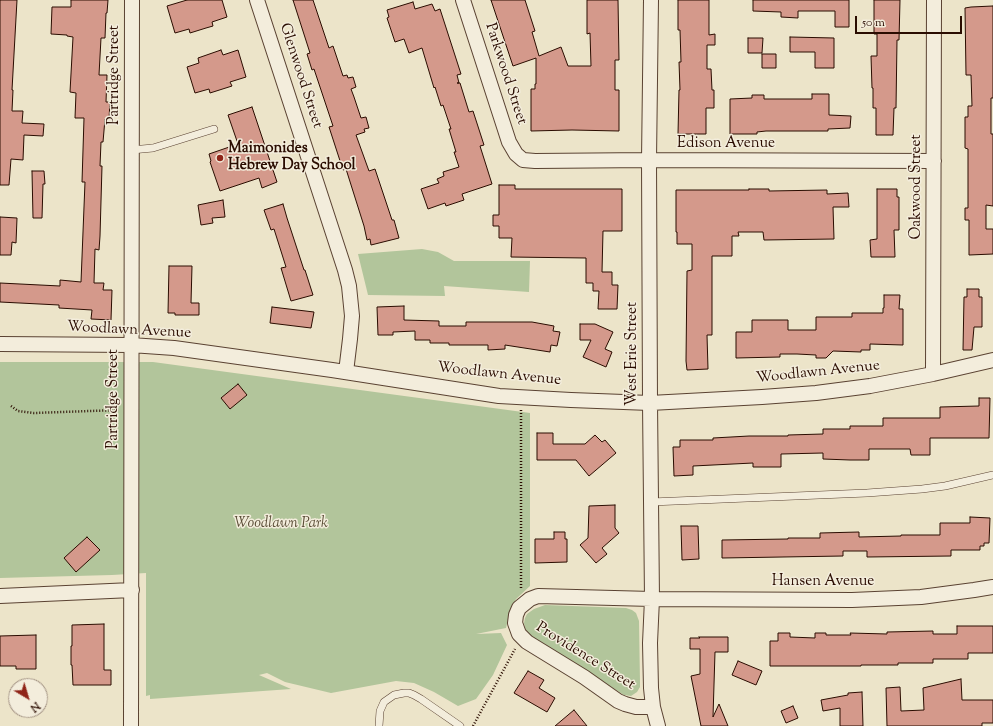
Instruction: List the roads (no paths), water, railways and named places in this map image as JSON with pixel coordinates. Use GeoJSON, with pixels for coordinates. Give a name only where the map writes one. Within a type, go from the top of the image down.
{"type":"FeatureCollection","features":[{"type":"Feature","properties":{"kind":"street","name":"Partridge Street"},"geometry":{"type":"LineString","coordinates":[[131,726],[132,0]]}},
{"type":"Feature","properties":{"kind":"street","name":"Glenwood Street"},"geometry":{"type":"LineString","coordinates":[[257,0],[349,286],[352,316],[346,372]]}},
{"type":"Feature","properties":{"kind":"street","name":"Parkwood Street"},"geometry":{"type":"LineString","coordinates":[[463,0],[509,142],[512,149],[518,156]]}},
{"type":"Feature","properties":{"kind":"street","name":"West Erie Street"},"geometry":{"type":"LineString","coordinates":[[651,0],[649,160],[652,599],[650,642],[651,688],[653,707],[658,726]]}},
{"type":"Feature","properties":{"kind":"street","name":"Oakwood Street"},"geometry":{"type":"LineString","coordinates":[[933,374],[934,0]]}},
{"type":"Feature","properties":{"kind":"street","name":"Edison Avenue"},"geometry":{"type":"LineString","coordinates":[[518,156],[526,160],[535,161],[934,161]]}},
{"type":"Feature","properties":{"kind":"street","name":"Woodlawn Avenue"},"geometry":{"type":"LineString","coordinates":[[0,344],[131,345],[174,348],[346,372],[494,395],[650,403],[816,393],[870,386],[933,374],[993,360]]}},
{"type":"Feature","properties":{"kind":"street","name":"Hansen Avenue"},"geometry":{"type":"LineString","coordinates":[[652,599],[852,600],[921,597],[993,587]]}},
{"type":"Feature","properties":{"kind":"street"},"geometry":{"type":"LineString","coordinates":[[0,596],[132,590]]}},
{"type":"Feature","properties":{"kind":"street","name":"Providence Street"},"geometry":{"type":"LineString","coordinates":[[652,599],[538,596],[525,602],[519,608],[515,619],[516,627],[527,642],[584,677],[618,701],[636,707],[653,707]]}},
{"type":"Feature","properties":{"kind":"lane"},"geometry":{"type":"LineString","coordinates":[[132,150],[152,148],[214,129]]}},
{"type":"Feature","properties":{"kind":"lane"},"geometry":{"type":"LineString","coordinates":[[651,502],[867,493],[945,486],[993,475]]}},
{"type":"Feature","properties":{"kind":"lane"},"geometry":{"type":"LineString","coordinates":[[379,726],[380,711],[384,702],[394,695],[404,693],[409,693],[421,699],[460,726]]}},
{"type":"Feature","properties":{"kind":"place","name":"Maimonides Hebrew Day School"},"geometry":{"type":"Point","coordinates":[220,158]}},
{"type":"Feature","properties":{"kind":"park label","name":"Woodlawn Park"},"geometry":{"type":"Point","coordinates":[281,524]}}]}
